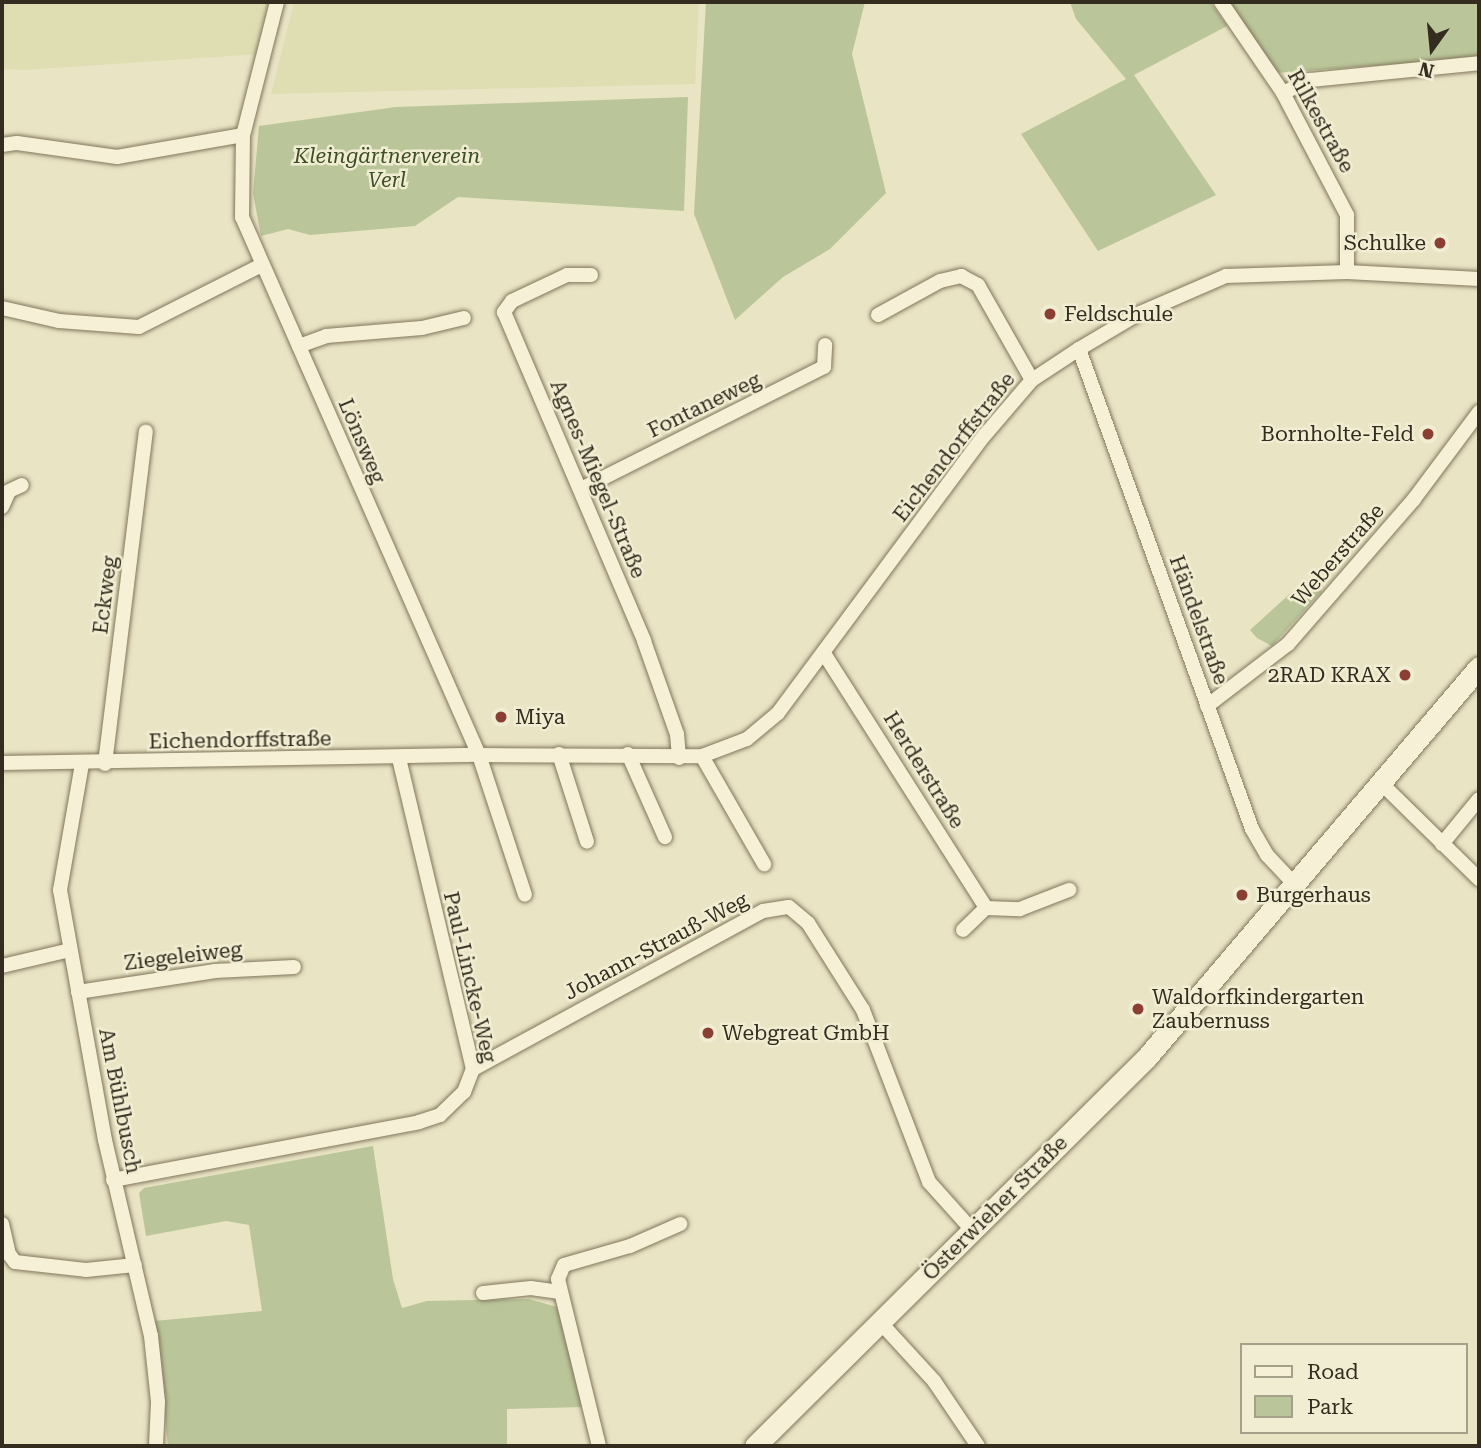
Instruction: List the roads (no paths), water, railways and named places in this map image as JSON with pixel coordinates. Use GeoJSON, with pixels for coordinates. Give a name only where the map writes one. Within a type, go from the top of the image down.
{"type":"FeatureCollection","features":[{"type":"Feature","properties":{"kind":"street","name":"Lönsweg"},"geometry":{"type":"LineString","coordinates":[[277,2],[243,135],[242,217],[479,755]]}},
{"type":"Feature","properties":{"kind":"street","name":"Rilkestraße"},"geometry":{"type":"LineString","coordinates":[[1222,2],[1283,93],[1348,215],[1347,272]]}},
{"type":"Feature","properties":{"kind":"street"},"geometry":{"type":"LineString","coordinates":[[1283,93],[1310,80],[1479,63]]}},
{"type":"Feature","properties":{"kind":"street"},"geometry":{"type":"LineString","coordinates":[[2,145],[17,143],[117,157],[243,135]]}},
{"type":"Feature","properties":{"kind":"street"},"geometry":{"type":"LineString","coordinates":[[2,308],[59,321],[139,327],[262,265]]}},
{"type":"Feature","properties":{"kind":"street","name":"Eichendorffstraße"},"geometry":{"type":"LineString","coordinates":[[2,763],[105,764],[559,754],[628,754],[679,758],[702,756],[747,739],[768,722],[825,654],[984,436],[1032,380],[1079,349],[1138,314],[1226,276],[1347,272],[1479,279]]}},
{"type":"Feature","properties":{"kind":"street","name":"Agnes-Miegel-Straße"},"geometry":{"type":"LineString","coordinates":[[592,275],[567,275],[512,301],[504,312],[583,488],[677,734],[679,758]]}},
{"type":"Feature","properties":{"kind":"street"},"geometry":{"type":"LineString","coordinates":[[878,315],[940,281],[961,276],[978,285],[1032,380]]}},
{"type":"Feature","properties":{"kind":"street"},"geometry":{"type":"LineString","coordinates":[[299,346],[326,336],[422,328],[464,318]]}},
{"type":"Feature","properties":{"kind":"street","name":"Fontaneweg"},"geometry":{"type":"LineString","coordinates":[[583,488],[824,367],[825,345]]}},
{"type":"Feature","properties":{"kind":"street","name":"Händelstraße"},"geometry":{"type":"LineString","coordinates":[[1079,349],[1252,829],[1297,887]]}},
{"type":"Feature","properties":{"kind":"street","name":"Weberstraße"},"geometry":{"type":"LineString","coordinates":[[1208,706],[1289,644],[1414,499],[1479,412]]}},
{"type":"Feature","properties":{"kind":"street","name":"Eckweg"},"geometry":{"type":"LineString","coordinates":[[105,764],[146,432]]}},
{"type":"Feature","properties":{"kind":"street"},"geometry":{"type":"LineString","coordinates":[[2,507],[9,491],[22,485]]}},
{"type":"Feature","properties":{"kind":"street","name":"Herderstraße"},"geometry":{"type":"LineString","coordinates":[[825,654],[986,908]]}},
{"type":"Feature","properties":{"kind":"street","name":"Österwieher Straße"},"geometry":{"type":"LineString","coordinates":[[754,1446],[1147,1057],[1229,964],[1253,947],[1297,887],[1366,817],[1382,784],[1479,667]]}},
{"type":"Feature","properties":{"kind":"street"},"geometry":{"type":"LineString","coordinates":[[559,754],[587,842]]}},
{"type":"Feature","properties":{"kind":"street"},"geometry":{"type":"LineString","coordinates":[[628,754],[665,836]]}},
{"type":"Feature","properties":{"kind":"street"},"geometry":{"type":"LineString","coordinates":[[479,755],[524,895]]}},
{"type":"Feature","properties":{"kind":"street"},"geometry":{"type":"LineString","coordinates":[[702,756],[764,864]]}},
{"type":"Feature","properties":{"kind":"street","name":"Paul-Lincke-Weg"},"geometry":{"type":"LineString","coordinates":[[113,1180],[419,1122],[456,1104],[473,1069],[399,758]]}},
{"type":"Feature","properties":{"kind":"street","name":"Am Bühlbusch"},"geometry":{"type":"LineString","coordinates":[[82,764],[60,890],[113,1180],[151,1336],[158,1402],[156,1446]]}},
{"type":"Feature","properties":{"kind":"street"},"geometry":{"type":"LineString","coordinates":[[1382,784],[1479,879]]}},
{"type":"Feature","properties":{"kind":"street"},"geometry":{"type":"LineString","coordinates":[[1442,844],[1479,799]]}},
{"type":"Feature","properties":{"kind":"street"},"geometry":{"type":"LineString","coordinates":[[963,930],[986,908],[1020,909],[1069,890]]}},
{"type":"Feature","properties":{"kind":"street","name":"Johann-Strauß-Weg"},"geometry":{"type":"LineString","coordinates":[[473,1069],[763,911],[789,907],[808,923],[863,1010],[929,1182],[972,1230]]}},
{"type":"Feature","properties":{"kind":"street"},"geometry":{"type":"LineString","coordinates":[[2,966],[70,950]]}},
{"type":"Feature","properties":{"kind":"street","name":"Ziegeleiweg"},"geometry":{"type":"LineString","coordinates":[[78,992],[215,971],[294,967]]}},
{"type":"Feature","properties":{"kind":"street"},"geometry":{"type":"LineString","coordinates":[[2,1224],[9,1254],[15,1262],[86,1270],[135,1265]]}},
{"type":"Feature","properties":{"kind":"street"},"geometry":{"type":"LineString","coordinates":[[599,1446],[558,1292],[558,1279],[565,1265],[630,1246],[680,1224]]}},
{"type":"Feature","properties":{"kind":"street"},"geometry":{"type":"LineString","coordinates":[[483,1293],[531,1289],[558,1292]]}},
{"type":"Feature","properties":{"kind":"street"},"geometry":{"type":"LineString","coordinates":[[880,1322],[934,1381],[978,1446]]}},
{"type":"Feature","properties":{"kind":"place","name":"Schulke"},"geometry":{"type":"Point","coordinates":[1440,243]}},
{"type":"Feature","properties":{"kind":"place","name":"Feldschule"},"geometry":{"type":"Point","coordinates":[1050,314]}},
{"type":"Feature","properties":{"kind":"place","name":"Bornholte-Feld"},"geometry":{"type":"Point","coordinates":[1428,434]}},
{"type":"Feature","properties":{"kind":"place","name":"2RAD KRAX"},"geometry":{"type":"Point","coordinates":[1405,675]}},
{"type":"Feature","properties":{"kind":"place","name":"Miya"},"geometry":{"type":"Point","coordinates":[501,717]}},
{"type":"Feature","properties":{"kind":"place","name":"Burgerhaus"},"geometry":{"type":"Point","coordinates":[1242,895]}},
{"type":"Feature","properties":{"kind":"place","name":"Waldorfkindergarten Zaubernuss"},"geometry":{"type":"Point","coordinates":[1138,1009]}},
{"type":"Feature","properties":{"kind":"place","name":"Webgreat GmbH"},"geometry":{"type":"Point","coordinates":[708,1033]}},
{"type":"Feature","properties":{"kind":"park label","name":"Kleingärtnerverein Verl"},"geometry":{"type":"Point","coordinates":[387,168]}}]}
